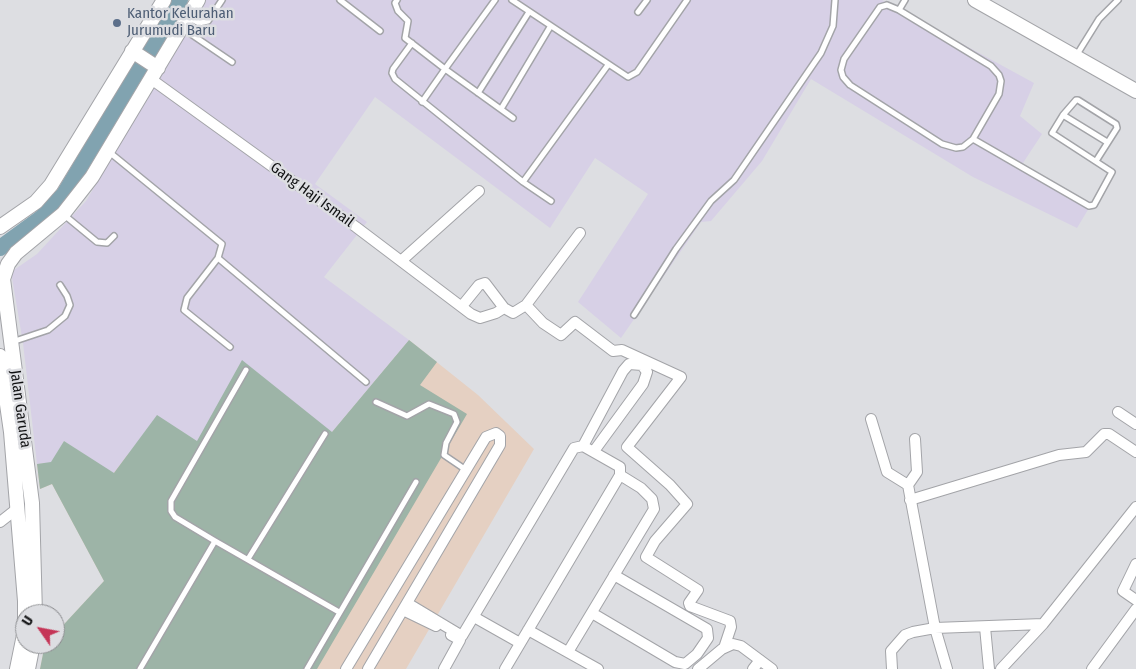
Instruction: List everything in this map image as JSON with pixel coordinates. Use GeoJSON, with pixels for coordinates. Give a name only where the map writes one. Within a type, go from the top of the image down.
{"type":"FeatureCollection","features":[{"type":"Feature","properties":{"kind":"main road"},"geometry":{"type":"LineString","coordinates":[[0,228],[36,202],[51,185],[134,53],[164,0]]}},
{"type":"Feature","properties":{"kind":"main road","name":"Jalan Garuda"},"geometry":{"type":"LineString","coordinates":[[36,604],[32,503],[3,279],[8,264],[16,253],[63,214],[92,177],[108,152],[153,70],[198,0]]}},
{"type":"Feature","properties":{"kind":"main road"},"geometry":{"type":"LineString","coordinates":[[977,0],[1136,91]]}},
{"type":"Feature","properties":{"kind":"main road"},"geometry":{"type":"LineString","coordinates":[[134,53],[153,70]]}},
{"type":"Feature","properties":{"kind":"main road","name":"Jalan Garuda"},"geometry":{"type":"LineString","coordinates":[[0,364],[11,432],[25,611],[25,630],[17,669]]}},
{"type":"Feature","properties":{"kind":"main road"},"geometry":{"type":"LineString","coordinates":[[28,669],[31,654]]}},
{"type":"Feature","properties":{"kind":"street","name":"Gang Haji Ismail"},"geometry":{"type":"LineString","coordinates":[[153,70],[471,314],[480,318],[496,314],[504,308]]}},
{"type":"Feature","properties":{"kind":"street"},"geometry":{"type":"LineString","coordinates":[[401,261],[479,191]]}},
{"type":"Feature","properties":{"kind":"street"},"geometry":{"type":"LineString","coordinates":[[462,306],[479,285],[485,283],[504,308],[513,313],[526,305],[580,233]]}},
{"type":"Feature","properties":{"kind":"street"},"geometry":{"type":"LineString","coordinates":[[526,305],[543,323],[561,335],[575,322],[613,351],[622,350],[681,377],[627,448],[670,485],[687,504],[655,541],[646,557],[698,590],[689,603],[690,606],[730,621],[731,627],[724,648]]}},
{"type":"Feature","properties":{"kind":"street"},"geometry":{"type":"LineString","coordinates":[[584,446],[623,371],[629,364],[642,365],[647,372],[643,384],[594,451]]}},
{"type":"Feature","properties":{"kind":"street"},"geometry":{"type":"LineString","coordinates":[[1118,412],[1136,424]]}},
{"type":"Feature","properties":{"kind":"street"},"geometry":{"type":"LineString","coordinates":[[871,418],[887,472],[908,484]]}},
{"type":"Feature","properties":{"kind":"street"},"geometry":{"type":"LineString","coordinates":[[346,669],[486,437],[494,432],[500,436],[500,445],[368,669]]}},
{"type":"Feature","properties":{"kind":"street"},"geometry":{"type":"LineString","coordinates":[[910,500],[1060,455],[1086,452],[1104,434],[1109,434],[1136,452]]}},
{"type":"Feature","properties":{"kind":"street"},"geometry":{"type":"LineString","coordinates":[[915,439],[918,472],[908,484],[910,500],[935,628],[947,669]]}},
{"type":"Feature","properties":{"kind":"street"},"geometry":{"type":"LineString","coordinates":[[405,606],[462,636],[567,457],[574,448],[584,446],[594,451],[620,467],[620,475],[507,668]]}},
{"type":"Feature","properties":{"kind":"street"},"geometry":{"type":"LineString","coordinates":[[568,652],[654,509],[652,499],[642,488],[620,475]]}},
{"type":"Feature","properties":{"kind":"street"},"geometry":{"type":"LineString","coordinates":[[1001,669],[1043,624],[1136,507]]}},
{"type":"Feature","properties":{"kind":"street"},"geometry":{"type":"LineString","coordinates":[[0,522],[18,508]]}},
{"type":"Feature","properties":{"kind":"street"},"geometry":{"type":"LineString","coordinates":[[1136,564],[1123,591],[1136,600]]}},
{"type":"Feature","properties":{"kind":"street"},"geometry":{"type":"LineString","coordinates":[[408,565],[424,574]]}},
{"type":"Feature","properties":{"kind":"street"},"geometry":{"type":"LineString","coordinates":[[592,613],[675,662],[685,664],[697,654],[708,638],[706,629],[614,575]]}},
{"type":"Feature","properties":{"kind":"street"},"geometry":{"type":"LineString","coordinates":[[1092,669],[1136,609]]}},
{"type":"Feature","properties":{"kind":"street"},"geometry":{"type":"LineString","coordinates":[[474,617],[520,644]]}},
{"type":"Feature","properties":{"kind":"street"},"geometry":{"type":"LineString","coordinates":[[892,669],[891,651],[905,635],[935,628],[1043,624]]}},
{"type":"Feature","properties":{"kind":"street"},"geometry":{"type":"LineString","coordinates":[[444,627],[460,640],[448,668]]}},
{"type":"Feature","properties":{"kind":"street"},"geometry":{"type":"LineString","coordinates":[[985,627],[989,669]]}},
{"type":"Feature","properties":{"kind":"street"},"geometry":{"type":"LineString","coordinates":[[528,630],[598,669]]}},
{"type":"Feature","properties":{"kind":"street"},"geometry":{"type":"LineString","coordinates":[[698,669],[724,648],[734,644],[741,646],[772,669]]}},
{"type":"Feature","properties":{"kind":"street"},"geometry":{"type":"LineString","coordinates":[[753,669],[760,660]]}},
{"type":"Feature","properties":{"kind":"lane"},"geometry":{"type":"LineString","coordinates":[[184,23],[208,21],[222,0]]}},
{"type":"Feature","properties":{"kind":"lane"},"geometry":{"type":"LineString","coordinates":[[340,0],[380,31]]}},
{"type":"Feature","properties":{"kind":"lane"},"geometry":{"type":"LineString","coordinates":[[397,0],[395,3],[398,11],[408,21],[405,38],[478,94],[513,118]]}},
{"type":"Feature","properties":{"kind":"lane"},"geometry":{"type":"LineString","coordinates":[[422,102],[495,0]]}},
{"type":"Feature","properties":{"kind":"lane"},"geometry":{"type":"LineString","coordinates":[[512,0],[628,77],[637,72],[687,0]]}},
{"type":"Feature","properties":{"kind":"lane"},"geometry":{"type":"LineString","coordinates":[[638,12],[647,0]]}},
{"type":"Feature","properties":{"kind":"lane"},"geometry":{"type":"LineString","coordinates":[[634,315],[676,249],[711,201],[734,180],[821,52],[833,26],[836,12],[835,0]]}},
{"type":"Feature","properties":{"kind":"lane"},"geometry":{"type":"LineString","coordinates":[[899,10],[905,0]]}},
{"type":"Feature","properties":{"kind":"lane"},"geometry":{"type":"LineString","coordinates":[[1076,56],[1099,19],[1118,0]]}},
{"type":"Feature","properties":{"kind":"lane"},"geometry":{"type":"LineString","coordinates":[[887,5],[899,10],[991,66],[999,75],[1001,81],[999,94],[973,140],[964,147],[956,148],[942,144],[850,86],[843,76],[844,59],[880,7],[887,5]]}},
{"type":"Feature","properties":{"kind":"lane"},"geometry":{"type":"LineString","coordinates":[[478,94],[529,12]]}},
{"type":"Feature","properties":{"kind":"lane"},"geometry":{"type":"LineString","coordinates":[[184,23],[232,62]]}},
{"type":"Feature","properties":{"kind":"lane"},"geometry":{"type":"LineString","coordinates":[[501,109],[550,27]]}},
{"type":"Feature","properties":{"kind":"lane"},"geometry":{"type":"LineString","coordinates":[[412,43],[392,73],[395,79],[523,182],[551,201]]}},
{"type":"Feature","properties":{"kind":"lane"},"geometry":{"type":"LineString","coordinates":[[523,182],[608,65]]}},
{"type":"Feature","properties":{"kind":"lane"},"geometry":{"type":"LineString","coordinates":[[973,140],[1089,206],[1094,205],[1112,177],[1112,172],[1052,133],[1063,115],[1078,100],[1117,126],[1096,161]]}},
{"type":"Feature","properties":{"kind":"lane"},"geometry":{"type":"LineString","coordinates":[[1063,115],[1107,142]]}},
{"type":"Feature","properties":{"kind":"lane"},"geometry":{"type":"LineString","coordinates":[[108,152],[214,235],[222,244],[218,258],[187,298],[184,310],[230,348]]}},
{"type":"Feature","properties":{"kind":"lane"},"geometry":{"type":"LineString","coordinates":[[63,214],[97,242],[107,244],[114,236]]}},
{"type":"Feature","properties":{"kind":"lane"},"geometry":{"type":"LineString","coordinates":[[218,258],[366,382]]}},
{"type":"Feature","properties":{"kind":"lane"},"geometry":{"type":"LineString","coordinates":[[10,342],[48,330],[65,316],[70,305],[68,296],[60,285]]}},
{"type":"Feature","properties":{"kind":"lane"},"geometry":{"type":"LineString","coordinates":[[246,370],[171,501],[171,511],[175,517],[339,612]]}},
{"type":"Feature","properties":{"kind":"lane"},"geometry":{"type":"LineString","coordinates":[[376,402],[407,416],[428,404],[454,414],[457,422],[446,443],[444,455],[466,470]]}},
{"type":"Feature","properties":{"kind":"lane"},"geometry":{"type":"LineString","coordinates":[[248,559],[325,434]]}},
{"type":"Feature","properties":{"kind":"lane"},"geometry":{"type":"LineString","coordinates":[[307,669],[416,482]]}},
{"type":"Feature","properties":{"kind":"lane"},"geometry":{"type":"LineString","coordinates":[[140,669],[215,541]]}},
{"type":"Feature","properties":{"kind":"shaded area"},"geometry":{"type":"Polygon","coordinates":[[[206,0],[882,0],[1034,83],[1020,116],[1042,134],[1021,166],[1092,203],[1077,228],[973,177],[811,79],[762,161],[711,221],[701,222],[621,338],[578,302],[648,194],[595,158],[550,228],[375,97],[315,184],[367,222],[324,277],[409,340],[332,432],[197,441],[157,416],[113,474],[64,441],[51,463],[37,464],[23,343],[11,272],[37,254],[86,201],[206,0]]]}},
{"type":"Feature","properties":{"kind":"shaded area"},"geometry":{"type":"Polygon","coordinates":[[[409,340],[478,395],[534,449],[406,669],[40,669],[43,654],[65,654],[65,623],[104,581],[52,484],[40,489],[37,464],[332,432],[409,340]]]}},
{"type":"Feature","properties":{"kind":"green space"},"geometry":{"type":"Polygon","coordinates":[[[409,340],[437,362],[420,385],[467,414],[317,669],[40,669],[43,654],[65,654],[65,623],[104,581],[52,484],[40,489],[37,464],[51,462],[64,441],[114,473],[157,415],[197,441],[242,360],[332,432],[409,340]]]}},
{"type":"Feature","properties":{"kind":"waterway"},"geometry":{"type":"LineString","coordinates":[[0,248],[41,218],[64,194],[180,0]]}},
{"type":"Feature","properties":{"kind":"place","name":"Kantor Kelurahan Jurumudi Baru"},"geometry":{"type":"Point","coordinates":[117,23]}}]}
